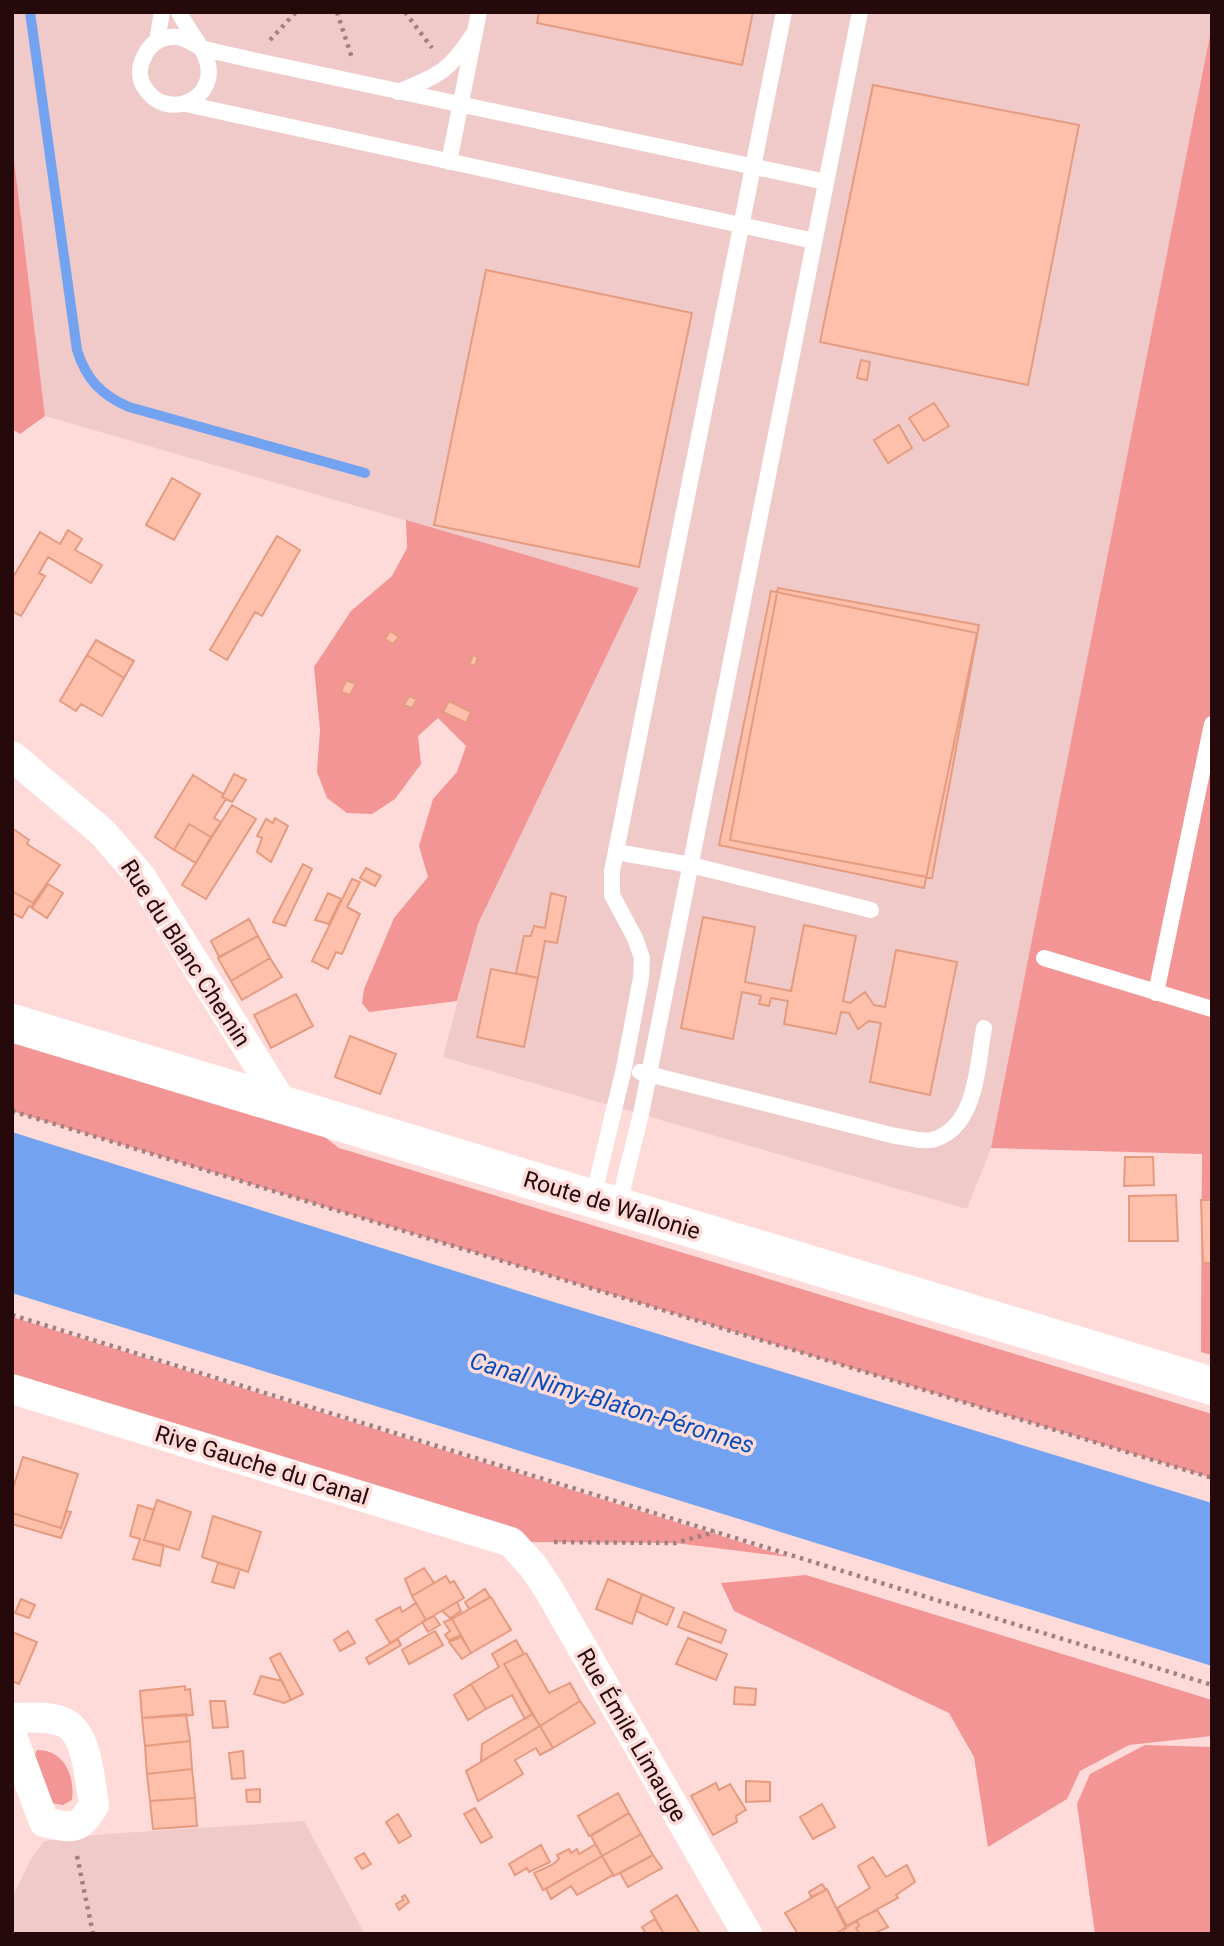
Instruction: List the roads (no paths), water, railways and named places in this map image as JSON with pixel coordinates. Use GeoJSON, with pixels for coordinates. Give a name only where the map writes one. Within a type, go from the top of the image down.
{"type":"FeatureCollection","features":[{"type":"Feature","properties":{"kind":"main road","name":"Route de Wallonie"},"geometry":{"type":"LineString","coordinates":[[12,1023],[1212,1386]]}},
{"type":"Feature","properties":{"kind":"street","name":"Rue du Blanc Chemin"},"geometry":{"type":"LineString","coordinates":[[12,757],[103,833],[141,877],[284,1106]]}},
{"type":"Feature","properties":{"kind":"street","name":"Rive Gauche du Canal"},"geometry":{"type":"LineString","coordinates":[[12,1389],[511,1542]]}},
{"type":"Feature","properties":{"kind":"street","name":"Rue Émile Limauge"},"geometry":{"type":"LineString","coordinates":[[511,1542],[533,1566],[549,1590],[747,1934]]}},
{"type":"Feature","properties":{"kind":"street"},"geometry":{"type":"LineString","coordinates":[[12,1718],[46,1718],[67,1724],[85,1749],[94,1805],[83,1822],[71,1828],[44,1822],[12,1739]]}},
{"type":"Feature","properties":{"kind":"lane"},"geometry":{"type":"LineString","coordinates":[[157,41],[162,12]]}},
{"type":"Feature","properties":{"kind":"lane"},"geometry":{"type":"LineString","coordinates":[[179,12],[206,57],[209,70],[200,95],[186,104]]}},
{"type":"Feature","properties":{"kind":"lane"},"geometry":{"type":"LineString","coordinates":[[449,162],[479,12]]}},
{"type":"Feature","properties":{"kind":"lane"},"geometry":{"type":"LineString","coordinates":[[605,1203],[642,958],[635,938],[612,895],[611,871],[784,12]]}},
{"type":"Feature","properties":{"kind":"lane"},"geometry":{"type":"LineString","coordinates":[[605,1203],[641,1114],[860,12]]}},
{"type":"Feature","properties":{"kind":"lane"},"geometry":{"type":"LineString","coordinates":[[398,92],[435,77],[446,68],[476,30]]}},
{"type":"Feature","properties":{"kind":"lane"},"geometry":{"type":"LineString","coordinates":[[814,241],[186,104],[168,105],[158,102],[148,93],[141,80],[141,62],[149,48],[157,41],[171,37],[185,38],[200,48],[252,60],[826,182]]}},
{"type":"Feature","properties":{"kind":"lane"},"geometry":{"type":"LineString","coordinates":[[1156,993],[1212,724]]}},
{"type":"Feature","properties":{"kind":"lane"},"geometry":{"type":"LineString","coordinates":[[615,852],[691,865],[871,910]]}},
{"type":"Feature","properties":{"kind":"lane"},"geometry":{"type":"LineString","coordinates":[[1044,958],[1212,1009]]}},
{"type":"Feature","properties":{"kind":"lane"},"geometry":{"type":"LineString","coordinates":[[624,1068],[895,1136],[930,1141],[950,1133],[963,1118],[970,1099],[984,1028]]}},
{"type":"Feature","properties":{"kind":"water","name":"Canal Nimy-Blaton-Péronnes"},"geometry":{"type":"Polygon","coordinates":[[[12,1132],[557,1303],[1212,1503],[1212,1666],[12,1293],[12,1132]]]}},
{"type":"Feature","properties":{"kind":"waterway"},"geometry":{"type":"LineString","coordinates":[[30,12],[77,350],[90,378],[110,397],[129,407],[365,473]]}}]}
